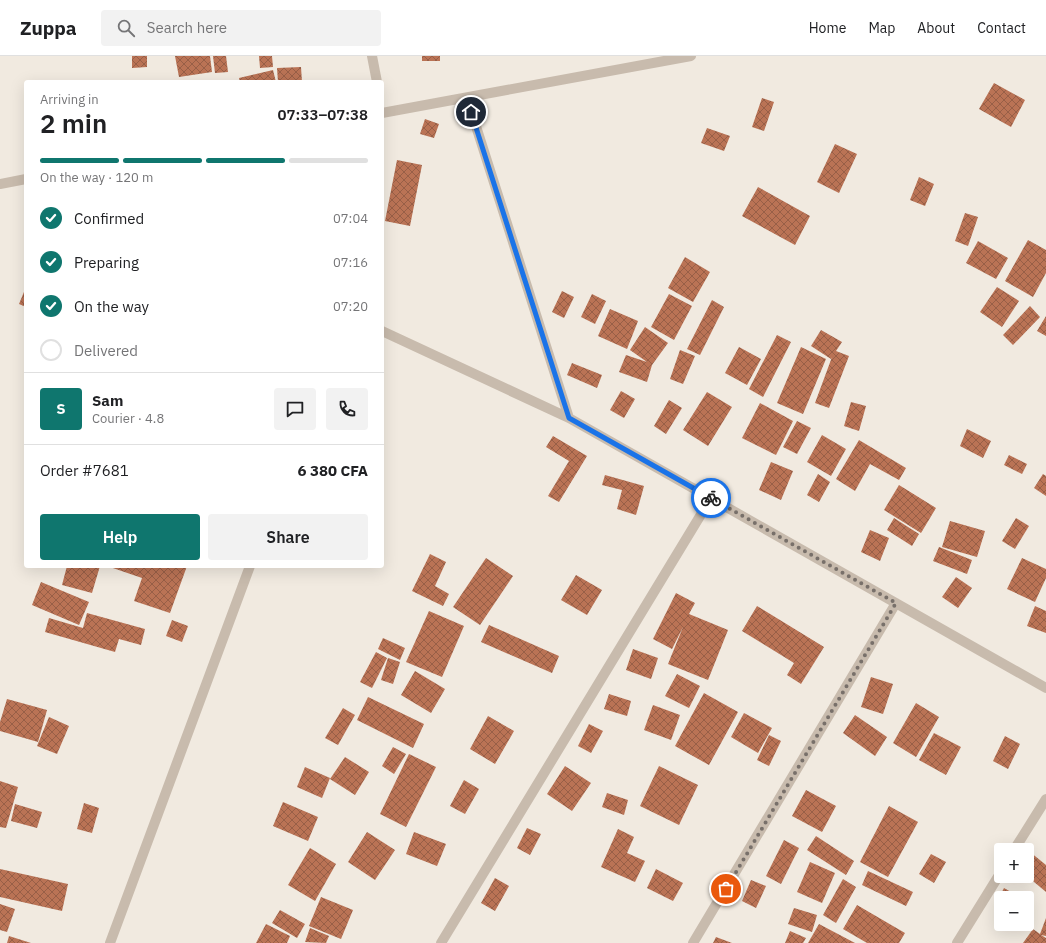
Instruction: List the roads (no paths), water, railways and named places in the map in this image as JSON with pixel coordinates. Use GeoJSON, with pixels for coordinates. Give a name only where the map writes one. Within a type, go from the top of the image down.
{"type":"FeatureCollection","features":[{"type":"Feature","properties":{"kind":"street"},"geometry":{"type":"LineString","coordinates":[[372,56],[377,80]]}},
{"type":"Feature","properties":{"kind":"street"},"geometry":{"type":"LineString","coordinates":[[384,113],[691,56]]}},
{"type":"Feature","properties":{"kind":"street"},"geometry":{"type":"LineString","coordinates":[[467,98],[569,418]]}},
{"type":"Feature","properties":{"kind":"street"},"geometry":{"type":"LineString","coordinates":[[0,184],[24,179]]}},
{"type":"Feature","properties":{"kind":"street"},"geometry":{"type":"LineString","coordinates":[[384,332],[569,418],[1046,688]]}},
{"type":"Feature","properties":{"kind":"street"},"geometry":{"type":"LineString","coordinates":[[441,943],[710,498]]}},
{"type":"Feature","properties":{"kind":"street"},"geometry":{"type":"LineString","coordinates":[[110,943],[249,568]]}},
{"type":"Feature","properties":{"kind":"street"},"geometry":{"type":"LineString","coordinates":[[694,943],[896,603]]}},
{"type":"Feature","properties":{"kind":"street"},"geometry":{"type":"LineString","coordinates":[[1018,843],[1046,799]]}},
{"type":"Feature","properties":{"kind":"street"},"geometry":{"type":"LineString","coordinates":[[957,943],[994,883]]}}]}
